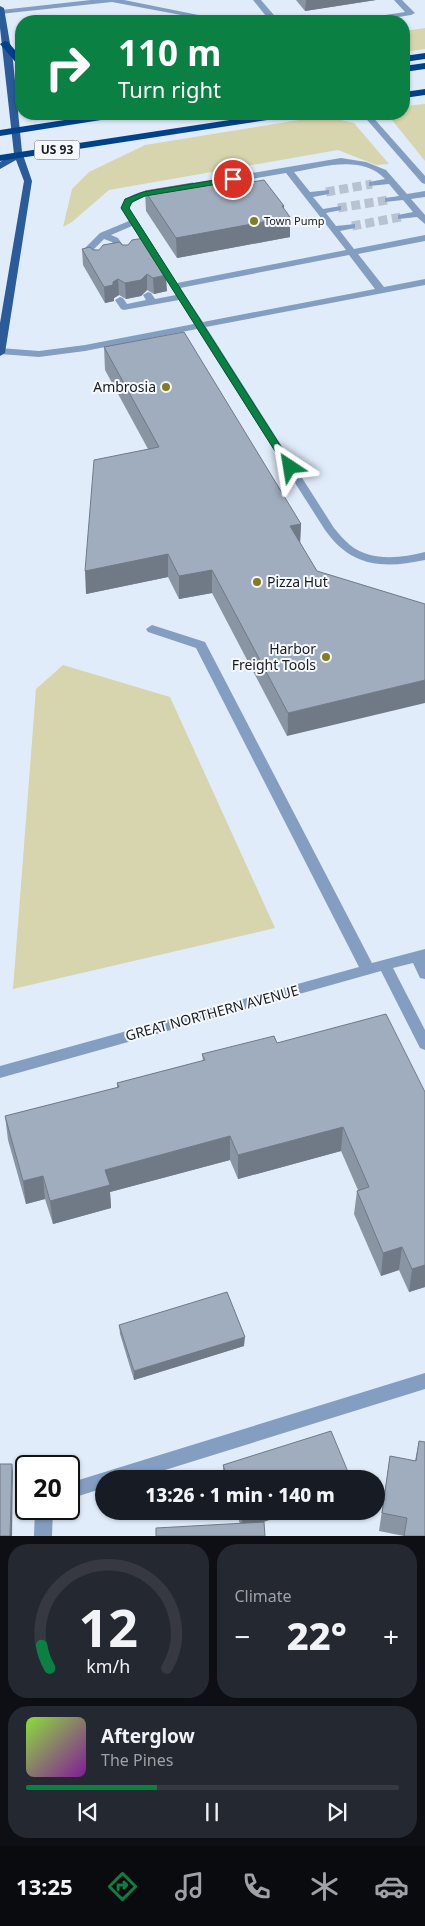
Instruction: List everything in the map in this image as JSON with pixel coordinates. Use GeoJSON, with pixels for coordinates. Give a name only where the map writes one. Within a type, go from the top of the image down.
{"type":"FeatureCollection","features":[{"type":"Feature","properties":{"kind":"highway"},"geometry":{"type":"LineString","coordinates":[[5,44],[15,56]]}},
{"type":"Feature","properties":{"kind":"highway"},"geometry":{"type":"LineString","coordinates":[[410,58],[425,56]]}},
{"type":"Feature","properties":{"kind":"highway"},"geometry":{"type":"LineString","coordinates":[[410,68],[425,66]]}},
{"type":"Feature","properties":{"kind":"highway"},"geometry":{"type":"LineString","coordinates":[[410,94],[425,92]]}},
{"type":"Feature","properties":{"kind":"highway","name":"US 93"},"geometry":{"type":"LineString","coordinates":[[0,133],[81,120]]}},
{"type":"Feature","properties":{"kind":"highway","name":"US 93"},"geometry":{"type":"LineString","coordinates":[[0,158],[96,145],[250,120]]}},
{"type":"Feature","properties":{"kind":"main road"},"geometry":{"type":"LineString","coordinates":[[0,10],[15,116]]}},
{"type":"Feature","properties":{"kind":"main road"},"geometry":{"type":"LineString","coordinates":[[16,120],[17,130]]}},
{"type":"Feature","properties":{"kind":"main road","name":"US 93"},"geometry":{"type":"LineString","coordinates":[[17,130],[18,155]]}},
{"type":"Feature","properties":{"kind":"main road"},"geometry":{"type":"LineString","coordinates":[[0,166],[18,155],[28,173],[28,183],[0,352]]}},
{"type":"Feature","properties":{"kind":"street"},"geometry":{"type":"LineString","coordinates":[[0,10],[112,0],[192,15]]}},
{"type":"Feature","properties":{"kind":"street"},"geometry":{"type":"LineString","coordinates":[[257,0],[270,15]]}},
{"type":"Feature","properties":{"kind":"street"},"geometry":{"type":"LineString","coordinates":[[398,0],[411,13],[398,15]]}},
{"type":"Feature","properties":{"kind":"street"},"geometry":{"type":"LineString","coordinates":[[371,120],[425,181]]}},
{"type":"Feature","properties":{"kind":"street"},"geometry":{"type":"LineString","coordinates":[[422,217],[383,172],[363,164],[340,160],[143,194],[128,201],[125,208],[330,530],[348,550],[369,558],[388,562],[425,556]]}},
{"type":"Feature","properties":{"kind":"street"},"geometry":{"type":"LineString","coordinates":[[288,170],[382,291]]}},
{"type":"Feature","properties":{"kind":"street"},"geometry":{"type":"LineString","coordinates":[[372,184],[391,181]]}},
{"type":"Feature","properties":{"kind":"street"},"geometry":{"type":"LineString","coordinates":[[307,195],[326,192]]}},
{"type":"Feature","properties":{"kind":"street"},"geometry":{"type":"LineString","coordinates":[[388,200],[425,194]]}},
{"type":"Feature","properties":{"kind":"street"},"geometry":{"type":"LineString","coordinates":[[321,212],[338,208]]}},
{"type":"Feature","properties":{"kind":"street"},"geometry":{"type":"LineString","coordinates":[[401,217],[422,217]]}},
{"type":"Feature","properties":{"kind":"street"},"geometry":{"type":"LineString","coordinates":[[97,262],[89,249],[103,235],[134,222]]}},
{"type":"Feature","properties":{"kind":"street"},"geometry":{"type":"LineString","coordinates":[[334,229],[352,226]]}},
{"type":"Feature","properties":{"kind":"street"},"geometry":{"type":"LineString","coordinates":[[103,235],[115,240],[126,258]]}},
{"type":"Feature","properties":{"kind":"street"},"geometry":{"type":"LineString","coordinates":[[174,286],[353,254],[425,238]]}},
{"type":"Feature","properties":{"kind":"street"},"geometry":{"type":"LineString","coordinates":[[0,352],[39,354],[67,351],[425,282]]}},
{"type":"Feature","properties":{"kind":"street"},"geometry":{"type":"LineString","coordinates":[[120,300],[124,307],[150,298],[181,297]]}},
{"type":"Feature","properties":{"kind":"street"},"geometry":{"type":"LineString","coordinates":[[152,628],[201,645],[368,970]]}},
{"type":"Feature","properties":{"kind":"street"},"geometry":{"type":"LineString","coordinates":[[421,955],[425,974]]}},
{"type":"Feature","properties":{"kind":"street","name":"GREAT NORTHERN AVENUE"},"geometry":{"type":"LineString","coordinates":[[0,1072],[421,955]]}},
{"type":"Feature","properties":{"kind":"street"},"geometry":{"type":"LineString","coordinates":[[385,965],[425,1044]]}},
{"type":"Feature","properties":{"kind":"street"},"geometry":{"type":"LineString","coordinates":[[138,1470],[425,1381]]}},
{"type":"Feature","properties":{"kind":"street"},"geometry":{"type":"LineString","coordinates":[[80,1488],[95,1483]]}},
{"type":"Feature","properties":{"kind":"street"},"geometry":{"type":"LineString","coordinates":[[43,1536],[44,1520]]}},
{"type":"Feature","properties":{"kind":"shaded area"},"geometry":{"type":"Polygon","coordinates":[[[425,28],[425,49],[410,51],[410,30],[425,28]]]}},
{"type":"Feature","properties":{"kind":"shaded area"},"geometry":{"type":"Polygon","coordinates":[[[425,104],[425,161],[392,120],[410,120],[410,105],[425,104]]]}},
{"type":"Feature","properties":{"kind":"shaded area"},"geometry":{"type":"Polygon","coordinates":[[[299,120],[341,120],[354,123],[389,164],[376,165],[338,150],[109,190],[72,222],[63,227],[72,189],[89,172],[145,145],[299,120]]]}},
{"type":"Feature","properties":{"kind":"shaded area"},"geometry":{"type":"Polygon","coordinates":[[[63,665],[170,697],[275,928],[13,989],[36,689],[63,665]]]}},
{"type":"Feature","properties":{"kind":"building"},"geometry":{"type":"Polygon","coordinates":[[[264,180],[290,217],[176,238],[145,191],[193,183],[194,185],[225,183],[228,186],[264,180]]]}},
{"type":"Feature","properties":{"kind":"building"},"geometry":{"type":"Polygon","coordinates":[[[144,238],[166,275],[153,278],[147,274],[141,280],[125,283],[118,279],[113,282],[113,285],[104,287],[82,249],[90,247],[93,250],[99,250],[103,245],[120,242],[122,245],[128,245],[132,240],[144,238]]]}},
{"type":"Feature","properties":{"kind":"building"},"geometry":{"type":"Polygon","coordinates":[[[184,332],[301,524],[290,526],[317,571],[425,604],[425,680],[288,713],[212,570],[179,576],[168,554],[85,571],[94,460],[159,447],[104,347],[184,332]]]}},
{"type":"Feature","properties":{"kind":"building"},"geometry":{"type":"Polygon","coordinates":[[[386,1014],[425,1092],[425,1265],[412,1269],[402,1247],[383,1253],[357,1191],[369,1187],[343,1127],[238,1155],[230,1136],[105,1170],[110,1185],[50,1201],[43,1176],[23,1181],[5,1116],[119,1087],[117,1083],[205,1060],[202,1054],[274,1036],[277,1043],[386,1014]]]}},
{"type":"Feature","properties":{"kind":"building"},"geometry":{"type":"Polygon","coordinates":[[[227,1292],[245,1337],[134,1371],[119,1325],[227,1292]]]}},
{"type":"Feature","properties":{"kind":"building"},"geometry":{"type":"Polygon","coordinates":[[[331,1431],[347,1470],[225,1470],[223,1465],[331,1431]]]}},
{"type":"Feature","properties":{"kind":"building"},"geometry":{"type":"Polygon","coordinates":[[[419,1441],[425,1442],[425,1536],[404,1536],[407,1518],[385,1514],[385,1492],[390,1456],[416,1461],[419,1441]]]}},
{"type":"Feature","properties":{"kind":"building"},"geometry":{"type":"Polygon","coordinates":[[[0,1464],[12,1464],[10,1536],[0,1536],[0,1464]]]}},
{"type":"Feature","properties":{"kind":"building"},"geometry":{"type":"Polygon","coordinates":[[[264,1522],[265,1536],[156,1536],[156,1528],[264,1522]]]}},
{"type":"Feature","properties":{"kind":"tunnel"},"geometry":{"type":"LineString","coordinates":[[326,192],[372,184]]}},
{"type":"Feature","properties":{"kind":"tunnel"},"geometry":{"type":"LineString","coordinates":[[338,208],[388,200]]}},
{"type":"Feature","properties":{"kind":"tunnel"},"geometry":{"type":"LineString","coordinates":[[352,226],[401,217]]}},
{"type":"Feature","properties":{"kind":"place","name":"Town Pump"},"geometry":{"type":"Point","coordinates":[254,221]}},
{"type":"Feature","properties":{"kind":"place","name":"Ambrosia"},"geometry":{"type":"Point","coordinates":[166,387]}},
{"type":"Feature","properties":{"kind":"place","name":"Pizza Hut"},"geometry":{"type":"Point","coordinates":[257,582]}},
{"type":"Feature","properties":{"kind":"place","name":"Harbor Freight Tools"},"geometry":{"type":"Point","coordinates":[326,657]}},
{"type":"Feature","properties":{"kind":"route"},"geometry":{"type":"LineString","coordinates":[[233,179],[143,194],[128,201],[125,208],[290,467]]}}]}
